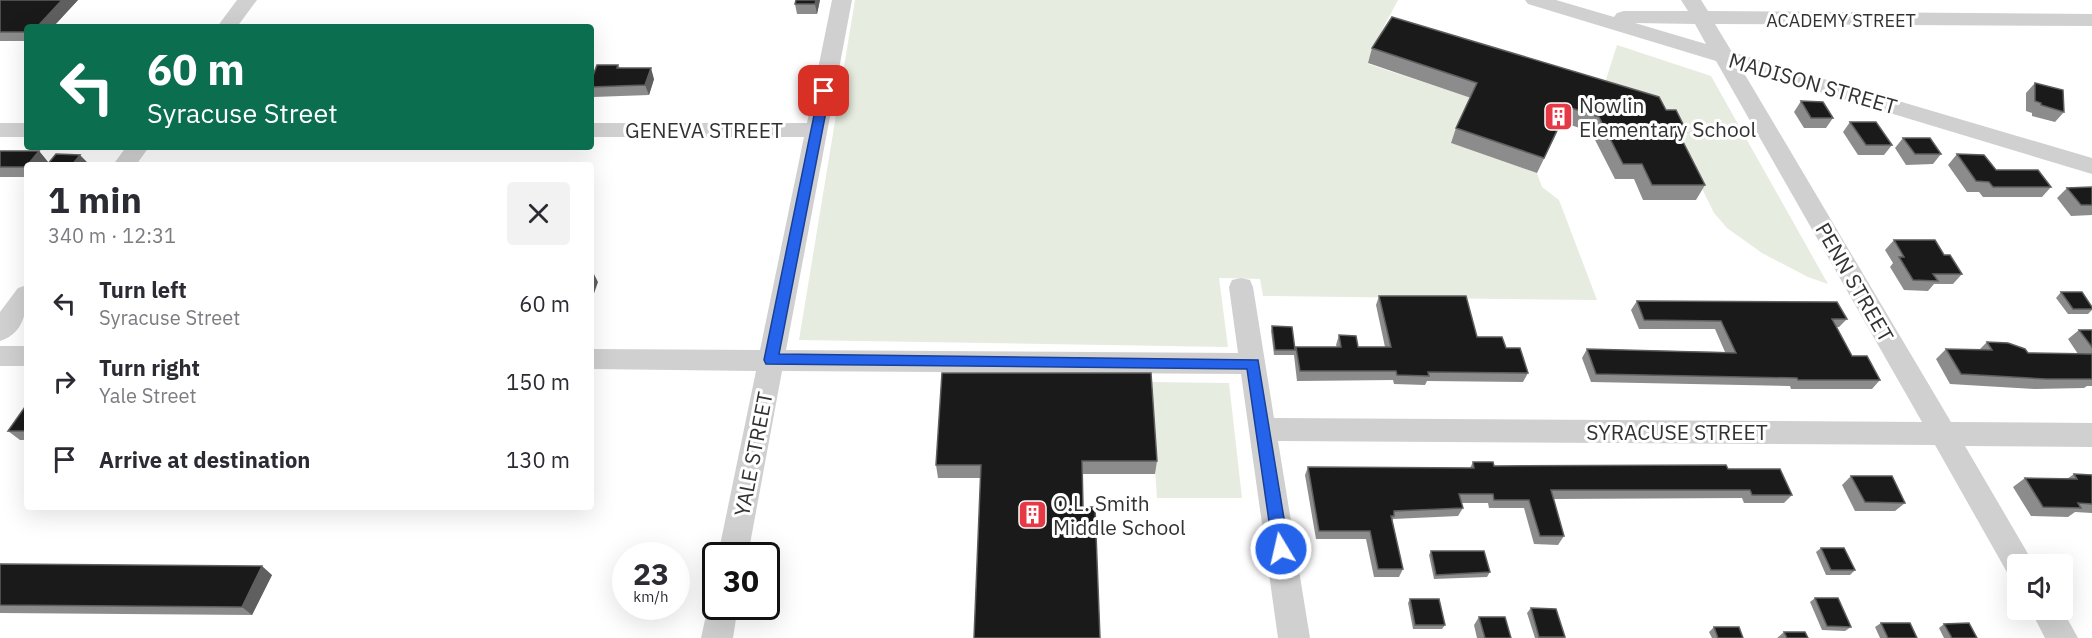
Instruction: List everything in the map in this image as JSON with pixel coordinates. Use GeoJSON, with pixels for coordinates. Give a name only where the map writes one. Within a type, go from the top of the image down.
{"type":"FeatureCollection","features":[{"type":"Feature","properties":{"kind":"street"},"geometry":{"type":"LineString","coordinates":[[229,24],[247,0]]}},
{"type":"Feature","properties":{"kind":"street","name":"YALE STREET"},"geometry":{"type":"LineString","coordinates":[[736,542],[842,0]]}},
{"type":"Feature","properties":{"kind":"street","name":"MADISON STREET"},"geometry":{"type":"LineString","coordinates":[[1535,0],[2092,165]]}},
{"type":"Feature","properties":{"kind":"street","name":"ACADEMY STREET"},"geometry":{"type":"LineString","coordinates":[[1591,16],[1696,10],[2092,20]]}},
{"type":"Feature","properties":{"kind":"street","name":"PENN STREET"},"geometry":{"type":"LineString","coordinates":[[1696,10],[2013,554]]}},
{"type":"Feature","properties":{"kind":"street"},"geometry":{"type":"LineString","coordinates":[[0,130],[24,130]]}},
{"type":"Feature","properties":{"kind":"street","name":"GENEVA STREET"},"geometry":{"type":"LineString","coordinates":[[594,130],[816,130]]}},
{"type":"Feature","properties":{"kind":"street"},"geometry":{"type":"LineString","coordinates":[[126,162],[136,150]]}},
{"type":"Feature","properties":{"kind":"street"},"geometry":{"type":"LineString","coordinates":[[1240,287],[1294,638]]}},
{"type":"Feature","properties":{"kind":"street"},"geometry":{"type":"LineString","coordinates":[[0,331],[24,299]]}},
{"type":"Feature","properties":{"kind":"street"},"geometry":{"type":"LineString","coordinates":[[0,356],[24,356]]}},
{"type":"Feature","properties":{"kind":"street"},"geometry":{"type":"LineString","coordinates":[[594,359],[1253,364]]}},
{"type":"Feature","properties":{"kind":"street","name":"SYRACUSE STREET"},"geometry":{"type":"LineString","coordinates":[[1263,429],[2092,435]]}},
{"type":"Feature","properties":{"kind":"street"},"geometry":{"type":"LineString","coordinates":[[717,638],[720,620]]}},
{"type":"Feature","properties":{"kind":"street"},"geometry":{"type":"LineString","coordinates":[[2051,620],[2062,638]]}},
{"type":"Feature","properties":{"kind":"shaded area"},"geometry":{"type":"Polygon","coordinates":[[[855,0],[1398,0],[1382,30],[1387,32],[1368,64],[1472,98],[1451,143],[1537,173],[1542,187],[1559,200],[1597,300],[1263,296],[1260,279],[1219,278],[1228,347],[799,340],[855,0]]]}},
{"type":"Feature","properties":{"kind":"shaded area"},"geometry":{"type":"Polygon","coordinates":[[[1617,45],[1711,76],[1828,284],[1808,277],[1762,253],[1727,228],[1714,213],[1669,121],[1603,89],[1617,45]]]}},
{"type":"Feature","properties":{"kind":"shaded area"},"geometry":{"type":"Polygon","coordinates":[[[1149,382],[1229,383],[1242,498],[1157,498],[1149,382]]]}},
{"type":"Feature","properties":{"kind":"building"},"geometry":{"type":"Polygon","coordinates":[[[0,0],[62,0],[40,24],[24,24],[24,32],[0,32],[0,0]]]}},
{"type":"Feature","properties":{"kind":"building"},"geometry":{"type":"Polygon","coordinates":[[[796,0],[816,0],[815,4],[795,4],[796,0]]]}},
{"type":"Feature","properties":{"kind":"building","name":"Nowlin Elementary School"},"geometry":{"type":"Polygon","coordinates":[[[1392,17],[1659,97],[1666,110],[1676,110],[1687,132],[1678,132],[1705,185],[1652,185],[1642,164],[1623,164],[1599,117],[1568,107],[1544,158],[1456,128],[1477,83],[1372,48],[1392,17]]]}},
{"type":"Feature","properties":{"kind":"building"},"geometry":{"type":"Polygon","coordinates":[[[597,65],[618,65],[617,68],[651,68],[645,85],[594,87],[594,73],[597,65]]]}},
{"type":"Feature","properties":{"kind":"building"},"geometry":{"type":"Polygon","coordinates":[[[2035,83],[2063,90],[2064,112],[2035,101],[2035,83]]]}},
{"type":"Feature","properties":{"kind":"building"},"geometry":{"type":"Polygon","coordinates":[[[1801,101],[1823,102],[1833,118],[1811,118],[1801,101]]]}},
{"type":"Feature","properties":{"kind":"building"},"geometry":{"type":"Polygon","coordinates":[[[1850,122],[1876,122],[1892,145],[1866,145],[1850,122]]]}},
{"type":"Feature","properties":{"kind":"building"},"geometry":{"type":"Polygon","coordinates":[[[1903,138],[1930,138],[1941,154],[1915,154],[1903,138]]]}},
{"type":"Feature","properties":{"kind":"building"},"geometry":{"type":"Polygon","coordinates":[[[0,151],[39,151],[30,162],[24,162],[24,167],[0,167],[0,151]]]}},
{"type":"Feature","properties":{"kind":"building"},"geometry":{"type":"Polygon","coordinates":[[[56,154],[80,155],[74,162],[49,162],[56,154]]]}},
{"type":"Feature","properties":{"kind":"building"},"geometry":{"type":"Polygon","coordinates":[[[1957,154],[1984,155],[1996,170],[2038,170],[2051,187],[1993,187],[1989,182],[1976,181],[1957,154]]]}},
{"type":"Feature","properties":{"kind":"building"},"geometry":{"type":"Polygon","coordinates":[[[2092,187],[2092,205],[2081,205],[2067,188],[2092,187]]]}},
{"type":"Feature","properties":{"kind":"building"},"geometry":{"type":"Polygon","coordinates":[[[1894,240],[1935,240],[1944,255],[1950,255],[1962,274],[1933,274],[1938,281],[1913,280],[1899,257],[1904,257],[1894,240]]]}},
{"type":"Feature","properties":{"kind":"building"},"geometry":{"type":"Polygon","coordinates":[[[2061,292],[2082,292],[2092,309],[2073,309],[2061,292]]]}},
{"type":"Feature","properties":{"kind":"building"},"geometry":{"type":"Polygon","coordinates":[[[1379,296],[1466,296],[1477,337],[1502,337],[1506,348],[1520,348],[1528,373],[1428,372],[1429,376],[1397,375],[1396,371],[1300,371],[1296,347],[1341,347],[1339,335],[1356,336],[1358,347],[1391,347],[1379,296]]]}},
{"type":"Feature","properties":{"kind":"building"},"geometry":{"type":"Polygon","coordinates":[[[1637,301],[1837,302],[1847,319],[1832,319],[1852,356],[1867,356],[1880,380],[1596,374],[1587,349],[1736,353],[1721,321],[1644,320],[1637,301]]]}},
{"type":"Feature","properties":{"kind":"building"},"geometry":{"type":"Polygon","coordinates":[[[1272,326],[1292,327],[1295,350],[1275,350],[1272,326]]]}},
{"type":"Feature","properties":{"kind":"building"},"geometry":{"type":"Polygon","coordinates":[[[2079,330],[2092,330],[2092,347],[2079,330]]]}},
{"type":"Feature","properties":{"kind":"building"},"geometry":{"type":"Polygon","coordinates":[[[1987,342],[2008,343],[2025,349],[2028,353],[2092,354],[2092,379],[1961,374],[1946,349],[1992,350],[1987,342]]]}},
{"type":"Feature","properties":{"kind":"building","name":"O.L. Smith Middle School"},"geometry":{"type":"Polygon","coordinates":[[[942,373],[1151,373],[1157,461],[1082,461],[1083,507],[1095,507],[1100,638],[974,638],[981,465],[936,465],[942,373]]]}},
{"type":"Feature","properties":{"kind":"building"},"geometry":{"type":"Polygon","coordinates":[[[24,408],[24,431],[8,431],[24,408]]]}},
{"type":"Feature","properties":{"kind":"building"},"geometry":{"type":"Polygon","coordinates":[[[1473,462],[1493,462],[1494,466],[1726,465],[1728,469],[1780,469],[1792,495],[1752,495],[1750,490],[1551,490],[1564,536],[1540,536],[1529,500],[1494,500],[1493,494],[1459,494],[1463,508],[1394,511],[1394,516],[1391,516],[1403,569],[1378,569],[1370,531],[1319,531],[1308,467],[1474,468],[1473,462]]]}},
{"type":"Feature","properties":{"kind":"building"},"geometry":{"type":"Polygon","coordinates":[[[2074,474],[2092,475],[2092,504],[2078,503],[2081,508],[2043,507],[2025,478],[2077,479],[2074,474]]]}},
{"type":"Feature","properties":{"kind":"building"},"geometry":{"type":"Polygon","coordinates":[[[1851,476],[1892,476],[1905,503],[1865,502],[1851,476]]]}},
{"type":"Feature","properties":{"kind":"building"},"geometry":{"type":"Polygon","coordinates":[[[1821,548],[1844,548],[1855,570],[1831,570],[1821,548]]]}},
{"type":"Feature","properties":{"kind":"building"},"geometry":{"type":"Polygon","coordinates":[[[1431,551],[1484,551],[1490,572],[1436,575],[1431,551]]]}},
{"type":"Feature","properties":{"kind":"building"},"geometry":{"type":"Polygon","coordinates":[[[0,564],[262,566],[242,607],[0,605],[0,564]]]}},
{"type":"Feature","properties":{"kind":"building"},"geometry":{"type":"Polygon","coordinates":[[[1815,598],[1838,598],[1851,627],[1827,626],[1815,598]]]}},
{"type":"Feature","properties":{"kind":"building"},"geometry":{"type":"Polygon","coordinates":[[[1410,599],[1439,599],[1445,625],[1415,625],[1410,599]]]}},
{"type":"Feature","properties":{"kind":"building"},"geometry":{"type":"Polygon","coordinates":[[[1531,608],[1556,609],[1565,637],[1539,637],[1531,608]]]}},
{"type":"Feature","properties":{"kind":"building"},"geometry":{"type":"Polygon","coordinates":[[[1479,617],[1505,617],[1511,638],[1485,638],[1479,617]]]}},
{"type":"Feature","properties":{"kind":"building"},"geometry":{"type":"Polygon","coordinates":[[[1881,623],[1910,623],[1917,638],[1888,638],[1881,623]]]}},
{"type":"Feature","properties":{"kind":"building"},"geometry":{"type":"Polygon","coordinates":[[[1969,623],[1977,638],[1952,638],[1944,624],[1969,623]]]}},
{"type":"Feature","properties":{"kind":"building"},"geometry":{"type":"Polygon","coordinates":[[[1714,627],[1739,627],[1743,638],[1718,638],[1714,627]]]}},
{"type":"Feature","properties":{"kind":"building"},"geometry":{"type":"Polygon","coordinates":[[[1784,632],[1805,632],[1808,638],[1787,638],[1784,632]]]}},
{"type":"Feature","properties":{"kind":"place","name":"Nowlin Elementary School"},"geometry":{"type":"Point","coordinates":[1558,117]}},
{"type":"Feature","properties":{"kind":"place","name":"O.L. Smith Middle School"},"geometry":{"type":"Point","coordinates":[1032,515]}},
{"type":"Feature","properties":{"kind":"route"},"geometry":{"type":"LineString","coordinates":[[824,91],[771,360],[1253,364],[1281,549]]}}]}
